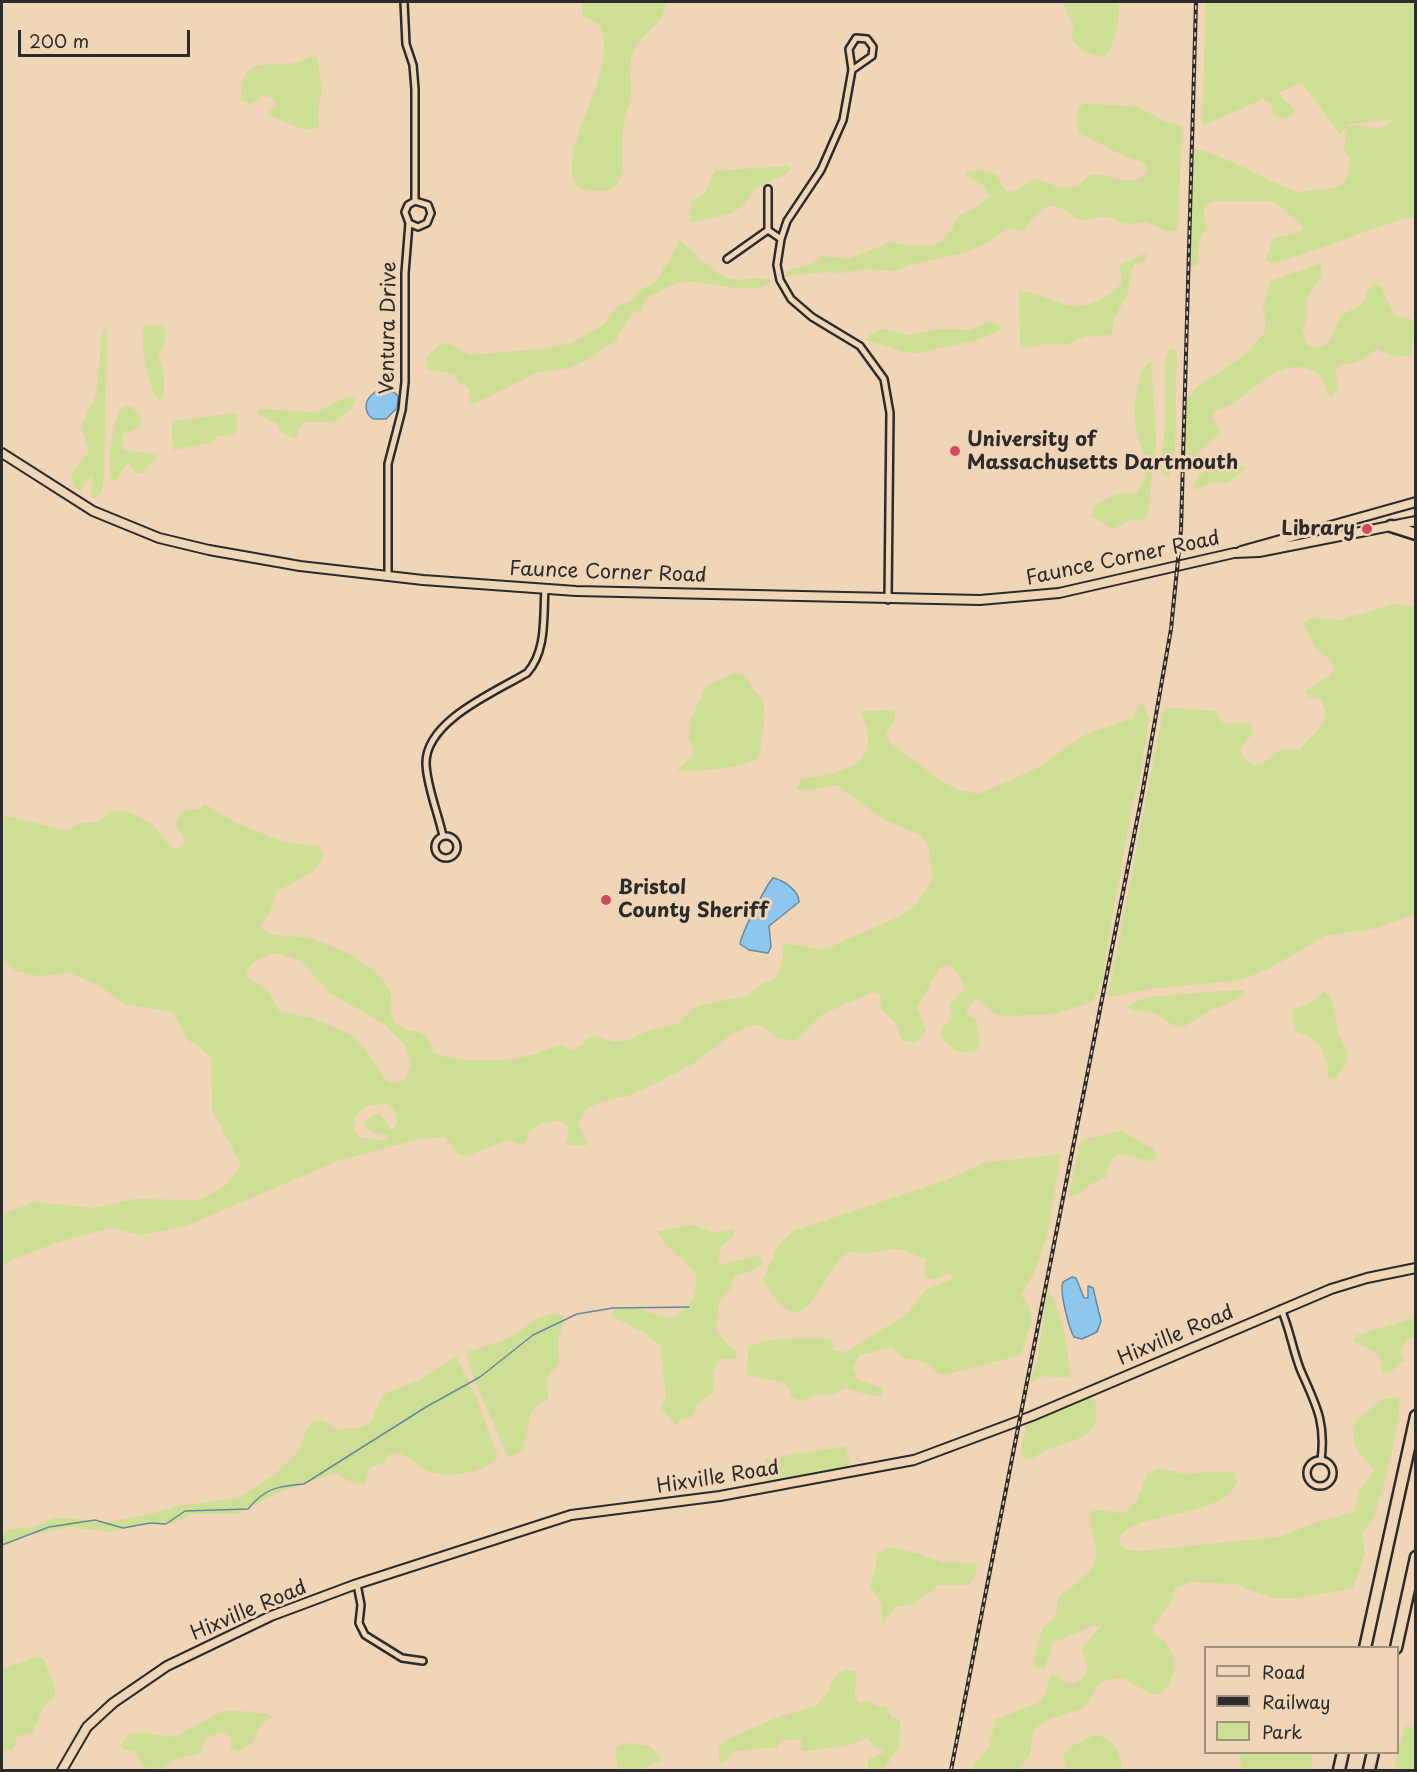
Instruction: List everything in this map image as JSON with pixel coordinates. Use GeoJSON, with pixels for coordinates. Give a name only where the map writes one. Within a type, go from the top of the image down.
{"type":"FeatureCollection","features":[{"type":"Feature","properties":{"kind":"highway"},"geometry":{"type":"LineString","coordinates":[[1391,526],[1416,534]]}},
{"type":"Feature","properties":{"kind":"highway"},"geometry":{"type":"LineString","coordinates":[[1365,1646],[1416,1416]]}},
{"type":"Feature","properties":{"kind":"highway"},"geometry":{"type":"LineString","coordinates":[[1396,1646],[1416,1557]]}},
{"type":"Feature","properties":{"kind":"highway"},"geometry":{"type":"LineString","coordinates":[[1339,1770],[1343,1754]]}},
{"type":"Feature","properties":{"kind":"highway"},"geometry":{"type":"LineString","coordinates":[[1369,1770],[1373,1754]]}},
{"type":"Feature","properties":{"kind":"main road","name":"Faunce Corner Road"},"geometry":{"type":"LineString","coordinates":[[2,453],[93,511],[159,538],[276,562],[388,576],[545,589],[888,600],[980,600],[1038,596],[1234,553],[1312,529],[1416,502]]}},
{"type":"Feature","properties":{"kind":"main road","name":"Faunce Corner Road"},"geometry":{"type":"LineString","coordinates":[[1234,553],[1259,552],[1416,521]]}},
{"type":"Feature","properties":{"kind":"main road"},"geometry":{"type":"LineString","coordinates":[[1312,529],[1317,540]]}},
{"type":"Feature","properties":{"kind":"main road","name":"Hixville Road"},"geometry":{"type":"LineString","coordinates":[[62,1770],[87,1727],[99,1715],[167,1666],[231,1634],[357,1584],[571,1515],[727,1495],[914,1460],[1032,1416],[1281,1309],[1357,1280],[1416,1268]]}},
{"type":"Feature","properties":{"kind":"street","name":"Ventura Drive"},"geometry":{"type":"LineString","coordinates":[[388,576],[388,464],[405,392],[405,266],[409,222],[405,216],[406,208],[415,201],[415,88],[413,65],[406,44],[404,2]]}},
{"type":"Feature","properties":{"kind":"street"},"geometry":{"type":"LineString","coordinates":[[852,70],[872,56],[873,47],[867,39],[856,38],[850,44],[849,62],[852,70],[845,110],[838,133],[821,170],[791,212],[781,238],[778,273],[786,292],[804,311],[860,346],[876,366],[888,390],[890,413],[888,600]]}},
{"type":"Feature","properties":{"kind":"street"},"geometry":{"type":"LineString","coordinates":[[768,189],[768,230]]}},
{"type":"Feature","properties":{"kind":"street"},"geometry":{"type":"LineString","coordinates":[[409,222],[415,226],[423,226],[431,216],[428,205],[423,201],[415,201]]}},
{"type":"Feature","properties":{"kind":"street"},"geometry":{"type":"LineString","coordinates":[[768,230],[781,238]]}},
{"type":"Feature","properties":{"kind":"street"},"geometry":{"type":"LineString","coordinates":[[727,258],[768,230]]}},
{"type":"Feature","properties":{"kind":"street"},"geometry":{"type":"LineString","coordinates":[[443,836],[427,773],[428,749],[432,738],[456,716],[527,673],[533,667],[541,647],[545,589]]}},
{"type":"Feature","properties":{"kind":"street"},"geometry":{"type":"LineString","coordinates":[[443,836],[454,839],[457,846],[455,853],[446,858],[439,856],[434,846],[437,839],[443,836]]}},
{"type":"Feature","properties":{"kind":"street"},"geometry":{"type":"LineString","coordinates":[[1281,1309],[1300,1369],[1314,1396],[1322,1420],[1324,1441],[1321,1460]]}},
{"type":"Feature","properties":{"kind":"street"},"geometry":{"type":"LineString","coordinates":[[1321,1460],[1330,1465],[1332,1474],[1328,1483],[1318,1486],[1310,1481],[1307,1472],[1312,1463],[1321,1460]]}},
{"type":"Feature","properties":{"kind":"street"},"geometry":{"type":"LineString","coordinates":[[357,1584],[361,1605],[359,1623],[365,1635],[402,1658],[423,1661]]}},
{"type":"Feature","properties":{"kind":"green space"},"geometry":{"type":"Polygon","coordinates":[[[583,2],[666,2],[659,20],[638,43],[631,59],[631,96],[623,128],[621,176],[617,184],[609,190],[579,188],[572,173],[573,154],[596,86],[604,42],[598,23],[582,15],[583,2]]]}},
{"type":"Feature","properties":{"kind":"green space"},"geometry":{"type":"Polygon","coordinates":[[[1062,2],[1119,2],[1116,31],[1112,45],[1104,57],[1083,51],[1072,41],[1073,25],[1062,2]]]}},
{"type":"Feature","properties":{"kind":"green space"},"geometry":{"type":"Polygon","coordinates":[[[1206,2],[1415,2],[1415,216],[1271,263],[1266,260],[1273,239],[1299,232],[1303,227],[1273,201],[1213,201],[1203,208],[1207,229],[1200,237],[1197,265],[1191,268],[1189,155],[1194,149],[1233,162],[1300,192],[1335,188],[1340,185],[1347,176],[1350,159],[1344,150],[1347,128],[1340,134],[1302,83],[1278,93],[1296,111],[1287,119],[1273,115],[1271,103],[1263,99],[1202,126],[1206,2]],[[1395,119],[1350,124],[1347,127],[1355,125],[1378,129],[1395,119]]]}},
{"type":"Feature","properties":{"kind":"green space"},"geometry":{"type":"Polygon","coordinates":[[[310,57],[317,57],[322,92],[318,110],[319,127],[307,130],[269,115],[268,112],[277,105],[272,97],[262,96],[251,104],[241,100],[247,72],[255,67],[299,62],[310,57]]]}},
{"type":"Feature","properties":{"kind":"green space"},"geometry":{"type":"Polygon","coordinates":[[[1084,103],[1138,107],[1164,121],[1182,126],[1176,231],[1165,231],[1146,221],[1130,224],[1101,217],[1081,220],[1063,209],[1050,206],[1039,212],[1023,232],[1008,228],[989,242],[967,252],[909,265],[896,271],[867,269],[786,276],[788,270],[811,264],[822,256],[848,259],[891,242],[913,246],[934,245],[941,242],[951,231],[958,216],[977,207],[989,197],[984,186],[966,175],[965,173],[968,172],[982,170],[991,172],[999,178],[1005,190],[1014,192],[1035,178],[1061,188],[1078,186],[1093,174],[1124,180],[1144,176],[1147,169],[1143,162],[1122,155],[1081,134],[1077,118],[1084,103]]]}},
{"type":"Feature","properties":{"kind":"green space"},"geometry":{"type":"Polygon","coordinates":[[[786,166],[791,168],[786,174],[754,190],[745,203],[733,213],[690,223],[691,201],[704,195],[715,171],[786,166]]]}},
{"type":"Feature","properties":{"kind":"green space"},"geometry":{"type":"Polygon","coordinates":[[[679,239],[723,276],[736,280],[762,278],[772,281],[754,288],[694,282],[668,286],[645,299],[642,311],[632,312],[616,340],[587,360],[568,368],[536,373],[474,404],[468,401],[470,389],[459,383],[455,374],[428,370],[426,357],[442,343],[453,345],[469,355],[540,349],[572,343],[604,324],[618,306],[631,301],[639,291],[655,282],[672,256],[679,239]]]}},
{"type":"Feature","properties":{"kind":"green space"},"geometry":{"type":"Polygon","coordinates":[[[1146,253],[1146,259],[1135,264],[1132,269],[1128,293],[1114,319],[1112,335],[1085,337],[1065,345],[1048,343],[1027,348],[1020,345],[1019,291],[1063,304],[1082,306],[1117,289],[1122,278],[1120,265],[1146,253]]]}},
{"type":"Feature","properties":{"kind":"green space"},"geometry":{"type":"Polygon","coordinates":[[[1321,264],[1320,278],[1306,302],[1306,318],[1302,329],[1307,346],[1315,347],[1326,344],[1333,335],[1341,316],[1363,303],[1368,290],[1374,284],[1381,286],[1394,315],[1415,322],[1411,355],[1396,357],[1377,349],[1356,363],[1339,365],[1336,371],[1337,390],[1331,397],[1318,374],[1303,368],[1289,368],[1275,373],[1227,406],[1215,410],[1212,417],[1220,432],[1186,464],[1187,445],[1182,424],[1187,398],[1199,385],[1242,357],[1263,335],[1266,323],[1263,308],[1270,281],[1321,264]]]}},
{"type":"Feature","properties":{"kind":"green space"},"geometry":{"type":"Polygon","coordinates":[[[988,321],[1001,325],[999,331],[974,341],[918,353],[904,352],[866,340],[869,334],[882,329],[910,335],[940,329],[971,330],[988,321]]]}},
{"type":"Feature","properties":{"kind":"green space"},"geometry":{"type":"Polygon","coordinates":[[[107,324],[104,475],[102,492],[94,499],[91,495],[92,475],[80,491],[76,488],[71,474],[89,452],[81,427],[96,394],[103,332],[107,324]]]}},
{"type":"Feature","properties":{"kind":"green space"},"geometry":{"type":"Polygon","coordinates":[[[163,325],[166,334],[158,358],[164,379],[164,391],[160,401],[152,387],[145,365],[143,333],[145,326],[163,325]]]}},
{"type":"Feature","properties":{"kind":"green space"},"geometry":{"type":"Polygon","coordinates":[[[1174,348],[1177,354],[1175,440],[1172,470],[1168,478],[1160,471],[1165,427],[1165,362],[1169,351],[1174,348]]]}},
{"type":"Feature","properties":{"kind":"green space"},"geometry":{"type":"Polygon","coordinates":[[[1151,361],[1156,440],[1148,513],[1144,521],[1132,519],[1113,529],[1091,516],[1095,505],[1116,494],[1136,493],[1142,484],[1145,467],[1136,432],[1135,407],[1139,380],[1146,365],[1151,361]]]}},
{"type":"Feature","properties":{"kind":"green space"},"geometry":{"type":"Polygon","coordinates":[[[347,397],[356,399],[351,409],[333,422],[303,422],[295,439],[280,431],[277,423],[262,417],[257,412],[261,409],[316,412],[347,397]]]}},
{"type":"Feature","properties":{"kind":"green space"},"geometry":{"type":"Polygon","coordinates":[[[124,406],[132,407],[142,417],[140,427],[123,434],[122,449],[158,456],[142,473],[135,473],[129,464],[125,466],[116,481],[111,479],[110,452],[116,419],[124,406]]]}},
{"type":"Feature","properties":{"kind":"green space"},"geometry":{"type":"Polygon","coordinates":[[[237,413],[237,430],[234,435],[218,436],[211,443],[173,450],[172,425],[174,421],[237,413]]]}},
{"type":"Feature","properties":{"kind":"green space"},"geometry":{"type":"Polygon","coordinates":[[[1227,460],[1246,469],[1228,483],[1211,483],[1193,490],[1197,479],[1206,470],[1216,463],[1227,460]]]}},
{"type":"Feature","properties":{"kind":"green space"},"geometry":{"type":"Polygon","coordinates":[[[1395,604],[1415,607],[1415,914],[1376,928],[1325,936],[1272,967],[1242,980],[1151,989],[1108,997],[1164,707],[1215,711],[1222,723],[1251,723],[1253,733],[1240,748],[1242,756],[1255,764],[1265,762],[1279,751],[1300,749],[1327,719],[1321,699],[1308,697],[1305,691],[1329,676],[1335,668],[1333,662],[1315,648],[1303,622],[1316,618],[1340,620],[1395,604]]]}},
{"type":"Feature","properties":{"kind":"green space"},"geometry":{"type":"Polygon","coordinates":[[[735,673],[746,676],[754,691],[762,698],[764,718],[758,756],[733,767],[677,770],[692,755],[693,748],[688,738],[691,719],[706,686],[735,673]]]}},
{"type":"Feature","properties":{"kind":"green space"},"geometry":{"type":"Polygon","coordinates":[[[1141,702],[1149,717],[1140,778],[1131,811],[1104,976],[1093,1002],[1054,1014],[1004,1016],[996,1014],[976,999],[966,1014],[976,1020],[980,1048],[961,1052],[950,1047],[942,1037],[941,1030],[952,1018],[949,1005],[963,990],[964,983],[952,967],[946,965],[940,968],[917,1007],[926,1032],[916,1042],[902,1041],[896,1023],[881,1009],[880,994],[872,992],[823,1014],[795,1041],[778,1039],[761,1025],[750,1026],[730,1036],[692,1065],[630,1095],[593,1106],[582,1115],[579,1122],[580,1129],[588,1143],[585,1146],[565,1144],[568,1127],[558,1121],[535,1127],[528,1132],[527,1141],[522,1144],[508,1140],[467,1156],[459,1155],[445,1137],[420,1139],[340,1160],[186,1226],[141,1235],[110,1228],[62,1241],[18,1257],[2,1266],[2,1214],[35,1202],[93,1208],[134,1199],[200,1200],[224,1187],[241,1165],[212,1109],[211,1058],[189,1041],[172,1012],[125,1004],[98,985],[70,973],[39,976],[16,971],[2,959],[2,815],[68,831],[80,823],[98,822],[112,811],[126,811],[151,823],[171,847],[176,849],[183,845],[185,838],[176,826],[180,814],[186,810],[198,810],[205,804],[234,822],[284,842],[319,846],[324,854],[314,871],[276,892],[270,912],[260,927],[277,935],[308,938],[323,943],[347,953],[368,967],[387,987],[391,997],[393,1020],[402,1028],[426,1035],[434,1053],[466,1060],[506,1059],[527,1056],[562,1045],[571,1050],[584,1044],[586,1039],[596,1036],[614,1042],[632,1039],[651,1029],[679,1024],[690,1011],[701,1005],[747,996],[763,983],[775,979],[781,968],[784,943],[817,949],[828,948],[900,916],[915,906],[930,884],[932,875],[929,847],[921,835],[885,820],[837,785],[809,790],[796,789],[801,779],[842,770],[860,760],[866,752],[868,743],[861,711],[894,710],[895,721],[886,733],[889,742],[938,779],[958,790],[979,794],[1037,768],[1086,734],[1133,718],[1141,702]],[[276,953],[258,959],[246,971],[247,977],[270,993],[278,1010],[317,1020],[350,1034],[366,1050],[387,1082],[397,1083],[406,1078],[411,1065],[406,1047],[384,1024],[330,993],[301,961],[276,953]],[[387,1104],[370,1105],[355,1115],[354,1128],[359,1137],[387,1141],[388,1135],[370,1131],[364,1121],[379,1113],[392,1131],[397,1117],[394,1110],[387,1104]]]}},
{"type":"Feature","properties":{"kind":"green space"},"geometry":{"type":"Polygon","coordinates":[[[1244,990],[1245,994],[1230,1003],[1212,1009],[1183,1027],[1173,1025],[1157,1014],[1132,1010],[1127,1006],[1147,997],[1244,990]]]}},
{"type":"Feature","properties":{"kind":"green space"},"geometry":{"type":"Polygon","coordinates":[[[1323,991],[1331,997],[1339,1035],[1348,1053],[1346,1062],[1335,1079],[1328,1077],[1328,1064],[1321,1047],[1310,1037],[1296,1031],[1292,1010],[1312,1002],[1323,991]]]}},
{"type":"Feature","properties":{"kind":"green space"},"geometry":{"type":"Polygon","coordinates":[[[1122,1131],[1153,1149],[1157,1159],[1151,1161],[1119,1155],[1109,1164],[1106,1178],[1091,1184],[1077,1195],[1068,1197],[1081,1140],[1122,1131]]]}},
{"type":"Feature","properties":{"kind":"green space"},"geometry":{"type":"Polygon","coordinates":[[[1061,1154],[1047,1236],[1035,1271],[1021,1295],[1029,1307],[1032,1319],[1021,1355],[944,1375],[935,1372],[926,1362],[903,1358],[892,1347],[860,1355],[853,1367],[857,1379],[883,1389],[882,1395],[871,1396],[847,1388],[833,1394],[813,1396],[805,1401],[792,1397],[789,1388],[783,1382],[747,1375],[748,1346],[776,1339],[826,1338],[832,1340],[833,1350],[845,1352],[907,1314],[926,1290],[952,1279],[953,1275],[949,1273],[936,1279],[925,1277],[925,1258],[905,1251],[889,1249],[857,1253],[850,1251],[839,1260],[812,1302],[803,1310],[792,1311],[779,1302],[763,1280],[778,1245],[793,1231],[946,1180],[984,1163],[1061,1154]]]}},
{"type":"Feature","properties":{"kind":"green space"},"geometry":{"type":"Polygon","coordinates":[[[692,1225],[716,1233],[734,1229],[733,1237],[721,1247],[718,1261],[721,1265],[759,1255],[763,1266],[734,1277],[731,1288],[719,1301],[716,1331],[729,1346],[736,1350],[737,1356],[732,1359],[722,1359],[718,1363],[713,1374],[713,1392],[697,1405],[691,1417],[680,1420],[677,1426],[661,1408],[666,1399],[661,1346],[646,1334],[610,1315],[622,1307],[672,1317],[679,1314],[689,1304],[696,1286],[695,1272],[662,1240],[657,1231],[692,1225]]]}},
{"type":"Feature","properties":{"kind":"green space"},"geometry":{"type":"Polygon","coordinates":[[[1048,1291],[1057,1306],[1071,1378],[1043,1376],[1034,1382],[1031,1379],[1037,1361],[1048,1291]]]}},
{"type":"Feature","properties":{"kind":"green space"},"geometry":{"type":"Polygon","coordinates":[[[553,1313],[561,1315],[564,1320],[558,1340],[559,1362],[546,1380],[548,1399],[531,1411],[523,1451],[508,1457],[471,1372],[466,1352],[508,1339],[538,1318],[553,1313]]]}},
{"type":"Feature","properties":{"kind":"green space"},"geometry":{"type":"Polygon","coordinates":[[[1415,1318],[1415,1336],[1407,1340],[1400,1351],[1405,1362],[1398,1363],[1391,1373],[1382,1372],[1381,1359],[1378,1355],[1353,1341],[1357,1335],[1415,1318]]]}},
{"type":"Feature","properties":{"kind":"green space"},"geometry":{"type":"Polygon","coordinates":[[[456,1356],[477,1399],[498,1457],[485,1467],[467,1473],[438,1474],[425,1470],[406,1456],[397,1453],[389,1455],[383,1463],[369,1468],[365,1484],[356,1484],[333,1473],[273,1495],[237,1514],[193,1514],[173,1523],[141,1524],[112,1532],[69,1527],[25,1536],[2,1547],[2,1534],[12,1529],[32,1528],[54,1518],[72,1518],[102,1523],[151,1514],[178,1506],[238,1498],[274,1475],[300,1450],[306,1429],[311,1423],[323,1420],[336,1429],[367,1425],[373,1419],[386,1393],[418,1381],[456,1356]]]}},
{"type":"Feature","properties":{"kind":"green space"},"geometry":{"type":"Polygon","coordinates":[[[1088,1397],[1095,1401],[1096,1416],[1093,1427],[1086,1434],[1042,1452],[1033,1459],[1023,1458],[1020,1452],[1027,1422],[1088,1397]]]}},
{"type":"Feature","properties":{"kind":"green space"},"geometry":{"type":"Polygon","coordinates":[[[1399,1397],[1398,1420],[1386,1477],[1377,1510],[1362,1534],[1365,1554],[1353,1588],[1300,1598],[1271,1598],[1236,1584],[1191,1582],[1175,1589],[1172,1600],[1151,1629],[1165,1642],[1173,1655],[1173,1675],[1161,1694],[1151,1694],[1125,1679],[1107,1680],[1098,1686],[1083,1709],[1049,1719],[1033,1730],[1030,1756],[1016,1770],[970,1770],[988,1748],[996,1719],[1038,1703],[1044,1695],[1051,1675],[1057,1675],[1062,1681],[1071,1683],[1085,1676],[1087,1665],[1082,1648],[1102,1625],[1093,1626],[1053,1643],[1045,1668],[1038,1669],[1033,1663],[1042,1628],[1055,1616],[1059,1596],[1081,1580],[1095,1559],[1096,1550],[1090,1522],[1091,1512],[1098,1510],[1120,1513],[1130,1509],[1138,1498],[1147,1474],[1159,1468],[1189,1475],[1204,1472],[1234,1472],[1237,1482],[1228,1495],[1212,1504],[1134,1526],[1123,1533],[1120,1544],[1128,1550],[1140,1551],[1278,1537],[1317,1522],[1354,1512],[1360,1490],[1372,1475],[1373,1469],[1354,1443],[1356,1420],[1383,1399],[1399,1397]]]}},
{"type":"Feature","properties":{"kind":"green space"},"geometry":{"type":"Polygon","coordinates":[[[846,1446],[850,1468],[766,1481],[765,1459],[846,1446]]]}},
{"type":"Feature","properties":{"kind":"green space"},"geometry":{"type":"Polygon","coordinates":[[[888,1547],[921,1554],[941,1562],[977,1563],[975,1579],[968,1585],[939,1585],[913,1604],[896,1607],[882,1624],[882,1604],[870,1585],[876,1571],[877,1554],[888,1547]]]}},
{"type":"Feature","properties":{"kind":"green space"},"geometry":{"type":"Polygon","coordinates":[[[38,1656],[44,1659],[55,1696],[44,1706],[32,1733],[17,1736],[14,1748],[2,1752],[2,1669],[38,1656]]]}},
{"type":"Feature","properties":{"kind":"green space"},"geometry":{"type":"Polygon","coordinates":[[[846,1670],[854,1671],[857,1676],[854,1695],[859,1703],[869,1701],[877,1707],[886,1706],[891,1717],[900,1720],[899,1746],[884,1770],[868,1770],[868,1759],[885,1752],[884,1749],[874,1748],[868,1738],[847,1746],[806,1751],[801,1750],[801,1739],[780,1741],[777,1747],[735,1751],[722,1763],[719,1761],[719,1747],[725,1741],[775,1718],[816,1706],[827,1693],[837,1674],[846,1670]]]}},
{"type":"Feature","properties":{"kind":"green space"},"geometry":{"type":"Polygon","coordinates":[[[231,1710],[267,1714],[272,1717],[260,1725],[254,1741],[239,1751],[231,1748],[231,1737],[225,1732],[206,1737],[201,1752],[197,1755],[177,1758],[160,1770],[142,1766],[136,1752],[123,1749],[121,1745],[129,1735],[136,1733],[166,1737],[177,1736],[218,1713],[231,1710]]]}},
{"type":"Feature","properties":{"kind":"green space"},"geometry":{"type":"Polygon","coordinates":[[[1405,1726],[1415,1728],[1415,1766],[1411,1770],[1395,1770],[1405,1726]]]}},
{"type":"Feature","properties":{"kind":"green space"},"geometry":{"type":"Polygon","coordinates":[[[1095,1735],[1107,1739],[1115,1747],[1122,1770],[1067,1770],[1063,1755],[1072,1746],[1095,1735]]]}},
{"type":"Feature","properties":{"kind":"green space"},"geometry":{"type":"Polygon","coordinates":[[[624,1743],[650,1746],[662,1760],[641,1770],[618,1770],[615,1748],[624,1743]]]}},
{"type":"Feature","properties":{"kind":"green space"},"geometry":{"type":"Polygon","coordinates":[[[1240,1754],[1312,1754],[1312,1770],[1241,1770],[1240,1754]]]}},
{"type":"Feature","properties":{"kind":"water"},"geometry":{"type":"Polygon","coordinates":[[[375,392],[394,392],[398,396],[397,408],[386,419],[373,419],[367,412],[367,402],[375,392]]]}},
{"type":"Feature","properties":{"kind":"water"},"geometry":{"type":"Polygon","coordinates":[[[773,878],[790,887],[799,902],[769,926],[771,947],[768,953],[749,950],[740,944],[742,938],[754,910],[773,878]]]}},
{"type":"Feature","properties":{"kind":"water"},"geometry":{"type":"Polygon","coordinates":[[[1072,1277],[1076,1278],[1084,1298],[1088,1298],[1088,1286],[1093,1288],[1101,1321],[1097,1332],[1082,1339],[1074,1337],[1063,1301],[1063,1282],[1072,1277]]]}},
{"type":"Feature","properties":{"kind":"waterway"},"geometry":{"type":"LineString","coordinates":[[2,1545],[49,1527],[95,1520],[123,1528],[150,1523],[166,1524],[185,1511],[248,1509],[266,1492],[304,1484],[426,1407],[480,1377],[533,1335],[577,1314],[613,1308],[689,1307]]}},
{"type":"Feature","properties":{"kind":"railway"},"geometry":{"type":"LineString","coordinates":[[951,1770],[1142,795],[1171,629],[1181,530],[1196,2]]}},
{"type":"Feature","properties":{"kind":"place","name":"University of Massachusetts Dartmouth"},"geometry":{"type":"Point","coordinates":[955,451]}},
{"type":"Feature","properties":{"kind":"place","name":"Library"},"geometry":{"type":"Point","coordinates":[1367,529]}},
{"type":"Feature","properties":{"kind":"place","name":"Bristol County Sheriff"},"geometry":{"type":"Point","coordinates":[606,900]}}]}
